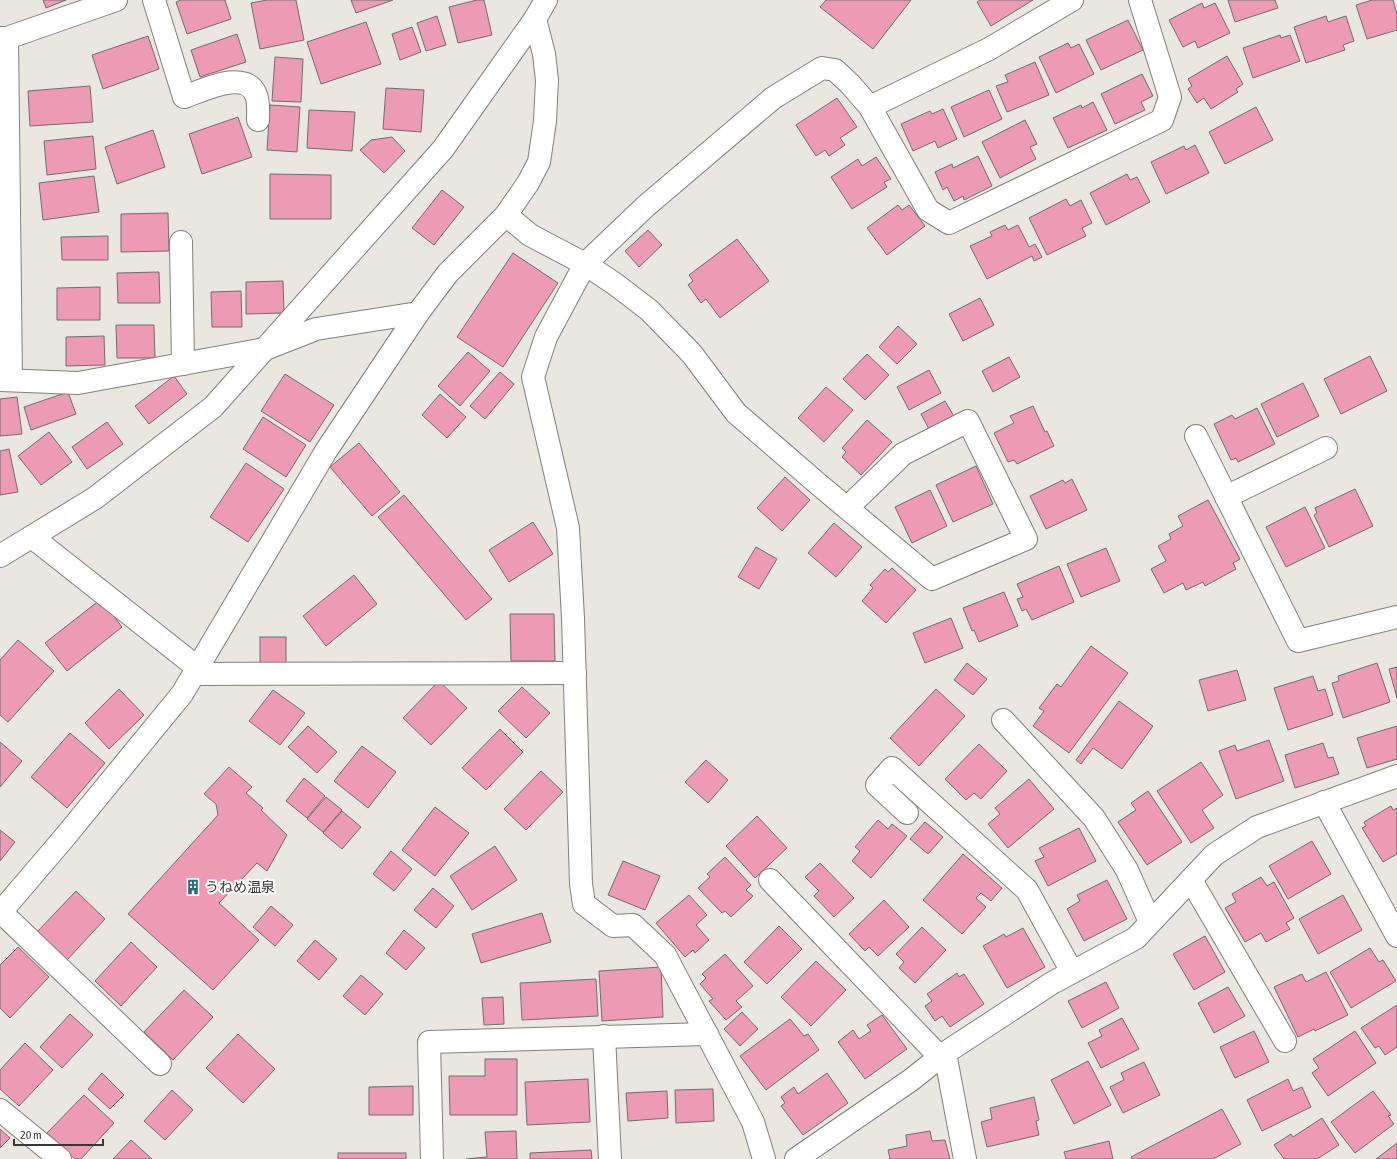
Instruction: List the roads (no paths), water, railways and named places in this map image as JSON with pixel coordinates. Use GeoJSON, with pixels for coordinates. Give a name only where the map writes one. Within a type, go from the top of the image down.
{"type":"FeatureCollection","features":[{"type":"Feature","properties":{"kind":"street"},"geometry":{"type":"LineString","coordinates":[[116,0],[3,38],[5,380],[78,383],[265,349],[316,329],[418,313]]}},
{"type":"Feature","properties":{"kind":"street"},"geometry":{"type":"LineString","coordinates":[[154,0],[184,97],[226,83],[246,83],[254,90],[257,96],[258,120]]}},
{"type":"Feature","properties":{"kind":"street"},"geometry":{"type":"LineString","coordinates":[[0,556],[94,498],[213,407],[443,149],[535,19],[546,0]]}},
{"type":"Feature","properties":{"kind":"street"},"geometry":{"type":"LineString","coordinates":[[870,107],[989,49],[1072,0]]}},
{"type":"Feature","properties":{"kind":"street"},"geometry":{"type":"LineString","coordinates":[[764,1159],[753,1122],[665,955],[633,925],[613,926],[584,904],[581,884],[575,673],[568,528],[533,377],[546,337],[585,264],[646,206],[774,98],[822,68],[835,70],[850,84],[870,107],[928,210],[949,223],[1162,120],[1170,97],[1140,0]]}},
{"type":"Feature","properties":{"kind":"street"},"geometry":{"type":"LineString","coordinates":[[160,1064],[0,913],[64,838],[182,694],[326,451],[418,313],[448,273],[506,215],[528,183],[539,162],[545,121],[547,80],[544,54],[535,19]]}},
{"type":"Feature","properties":{"kind":"street"},"geometry":{"type":"LineString","coordinates":[[506,215],[530,235],[585,264],[615,284],[649,310],[692,354],[736,413],[847,508],[932,579],[1026,539],[968,421],[903,454],[847,508]]}},
{"type":"Feature","properties":{"kind":"street"},"geometry":{"type":"LineString","coordinates":[[181,242],[183,364]]}},
{"type":"Feature","properties":{"kind":"street"},"geometry":{"type":"LineString","coordinates":[[1196,436],[1298,641],[1397,617]]}},
{"type":"Feature","properties":{"kind":"street"},"geometry":{"type":"LineString","coordinates":[[1226,497],[1326,448]]}},
{"type":"Feature","properties":{"kind":"street"},"geometry":{"type":"LineString","coordinates":[[32,537],[196,671],[575,673]]}},
{"type":"Feature","properties":{"kind":"street"},"geometry":{"type":"LineString","coordinates":[[1004,720],[1094,818],[1127,870],[1150,922]]}},
{"type":"Feature","properties":{"kind":"street"},"geometry":{"type":"LineString","coordinates":[[907,813],[877,785],[892,768],[1027,890],[1072,972]]}},
{"type":"Feature","properties":{"kind":"street"},"geometry":{"type":"LineString","coordinates":[[796,1159],[911,1080],[943,1055],[1052,983],[1136,938],[1214,856],[1257,827],[1397,776]]}},
{"type":"Feature","properties":{"kind":"street"},"geometry":{"type":"LineString","coordinates":[[1324,802],[1397,936]]}},
{"type":"Feature","properties":{"kind":"street"},"geometry":{"type":"LineString","coordinates":[[770,880],[943,1055],[965,1159]]}},
{"type":"Feature","properties":{"kind":"street"},"geometry":{"type":"LineString","coordinates":[[1191,880],[1285,1041]]}},
{"type":"Feature","properties":{"kind":"street"},"geometry":{"type":"LineString","coordinates":[[432,1159],[429,1042],[707,1034]]}},
{"type":"Feature","properties":{"kind":"street"},"geometry":{"type":"LineString","coordinates":[[604,1036],[610,1159]]}},
{"type":"Feature","properties":{"kind":"street"},"geometry":{"type":"LineString","coordinates":[[0,1110],[60,1159]]}},
{"type":"Feature","properties":{"kind":"place","name":"うねめ温泉"},"geometry":{"type":"Point","coordinates":[193,887]}}]}
